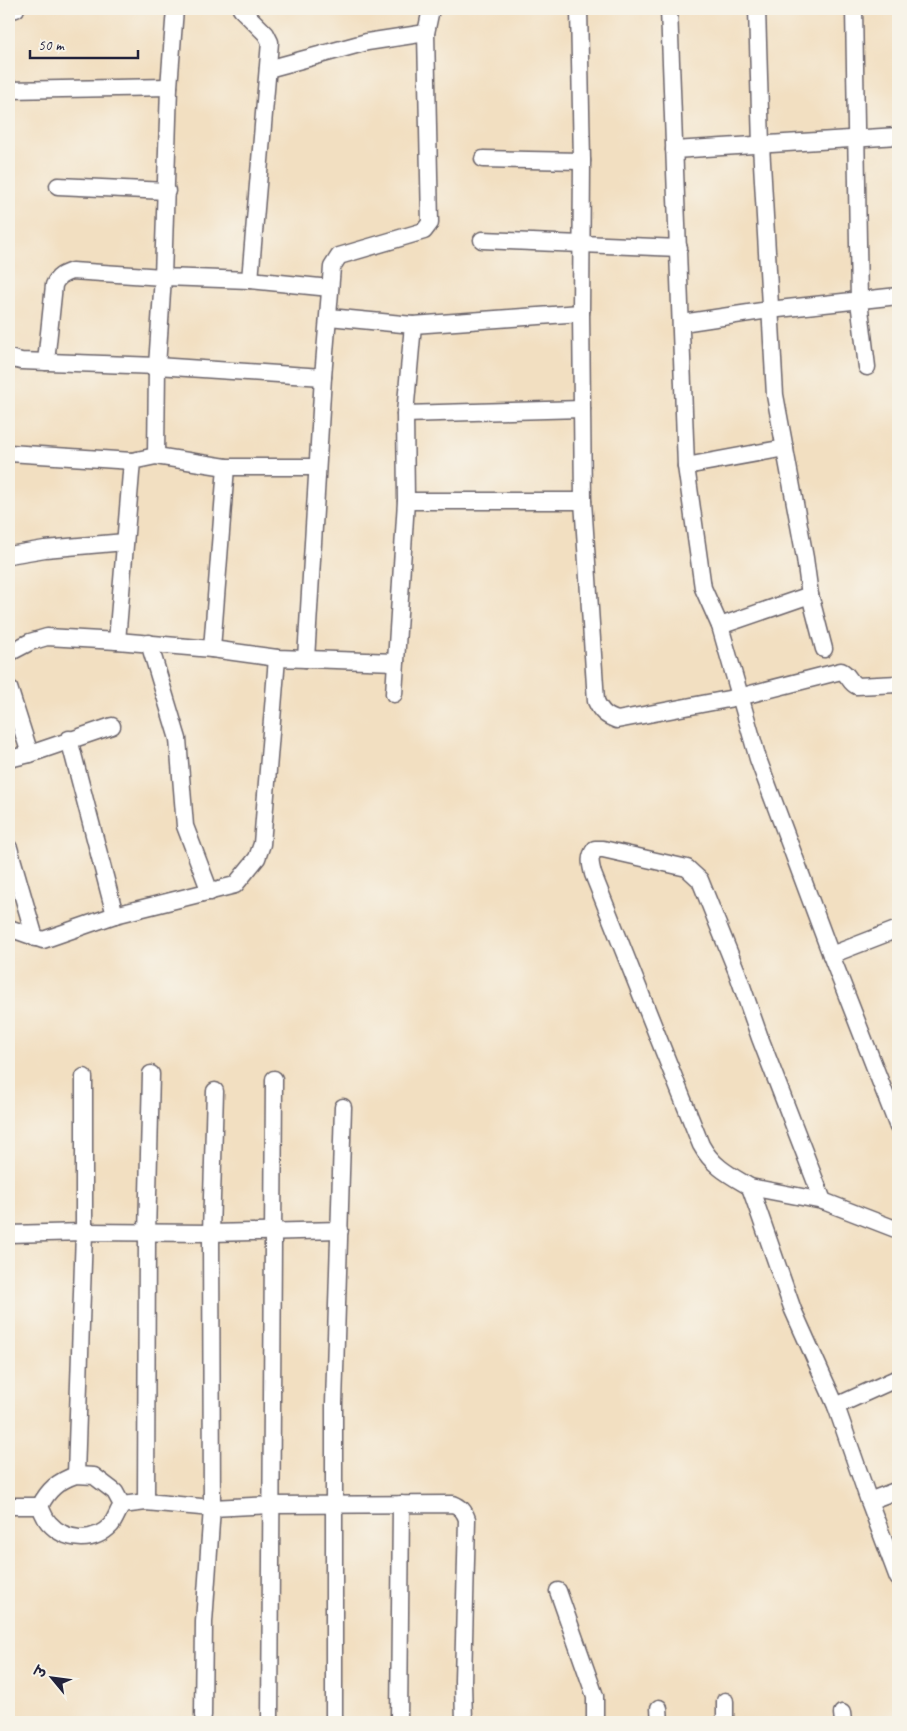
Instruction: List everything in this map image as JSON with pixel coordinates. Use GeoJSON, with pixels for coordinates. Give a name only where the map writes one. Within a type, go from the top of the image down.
{"type":"FeatureCollection","features":[{"type":"Feature","properties":{"kind":"street"},"geometry":{"type":"LineString","coordinates":[[9,10],[16,9]]}},
{"type":"Feature","properties":{"kind":"street"},"geometry":{"type":"LineString","coordinates":[[156,456],[157,366],[167,191],[169,87],[175,9]]}},
{"type":"Feature","properties":{"kind":"street"},"geometry":{"type":"LineString","coordinates":[[241,9],[266,34],[270,42],[250,280]]}},
{"type":"Feature","properties":{"kind":"street"},"geometry":{"type":"LineString","coordinates":[[306,659],[323,377],[332,267],[339,256],[424,231],[430,223],[426,33],[431,9]]}},
{"type":"Feature","properties":{"kind":"street"},"geometry":{"type":"LineString","coordinates":[[579,9],[582,161],[583,501],[596,701],[601,711],[617,720],[739,697],[841,672],[846,673],[852,683],[858,686],[898,684]]}},
{"type":"Feature","properties":{"kind":"street"},"geometry":{"type":"LineString","coordinates":[[669,9],[686,466],[703,588],[720,626],[758,759],[898,1127]]}},
{"type":"Feature","properties":{"kind":"street"},"geometry":{"type":"LineString","coordinates":[[757,9],[760,145],[775,395],[810,595],[824,649]]}},
{"type":"Feature","properties":{"kind":"street"},"geometry":{"type":"LineString","coordinates":[[854,9],[859,301],[867,367]]}},
{"type":"Feature","properties":{"kind":"street"},"geometry":{"type":"LineString","coordinates":[[268,70],[367,42],[426,33]]}},
{"type":"Feature","properties":{"kind":"street"},"geometry":{"type":"LineString","coordinates":[[9,90],[169,87]]}},
{"type":"Feature","properties":{"kind":"street"},"geometry":{"type":"LineString","coordinates":[[674,150],[898,136]]}},
{"type":"Feature","properties":{"kind":"street"},"geometry":{"type":"LineString","coordinates":[[483,159],[582,161]]}},
{"type":"Feature","properties":{"kind":"street"},"geometry":{"type":"LineString","coordinates":[[58,186],[167,191]]}},
{"type":"Feature","properties":{"kind":"street"},"geometry":{"type":"LineString","coordinates":[[482,240],[679,248]]}},
{"type":"Feature","properties":{"kind":"street"},"geometry":{"type":"LineString","coordinates":[[46,362],[54,285],[56,279],[61,274],[72,271],[250,280],[330,288]]}},
{"type":"Feature","properties":{"kind":"street"},"geometry":{"type":"LineString","coordinates":[[682,323],[769,310],[898,296]]}},
{"type":"Feature","properties":{"kind":"street"},"geometry":{"type":"LineString","coordinates":[[329,317],[412,324],[581,313]]}},
{"type":"Feature","properties":{"kind":"street"},"geometry":{"type":"LineString","coordinates":[[394,694],[406,501],[405,414],[412,324]]}},
{"type":"Feature","properties":{"kind":"street"},"geometry":{"type":"LineString","coordinates":[[9,358],[21,361],[157,366],[323,377]]}},
{"type":"Feature","properties":{"kind":"street"},"geometry":{"type":"LineString","coordinates":[[405,414],[582,409]]}},
{"type":"Feature","properties":{"kind":"street"},"geometry":{"type":"LineString","coordinates":[[686,466],[785,448]]}},
{"type":"Feature","properties":{"kind":"street"},"geometry":{"type":"LineString","coordinates":[[9,453],[132,461],[156,456],[226,467],[318,467]]}},
{"type":"Feature","properties":{"kind":"street"},"geometry":{"type":"LineString","coordinates":[[117,641],[132,461]]}},
{"type":"Feature","properties":{"kind":"street"},"geometry":{"type":"LineString","coordinates":[[212,649],[226,467]]}},
{"type":"Feature","properties":{"kind":"street"},"geometry":{"type":"LineString","coordinates":[[406,501],[583,501]]}},
{"type":"Feature","properties":{"kind":"street"},"geometry":{"type":"LineString","coordinates":[[9,555],[38,550],[125,542]]}},
{"type":"Feature","properties":{"kind":"street"},"geometry":{"type":"LineString","coordinates":[[720,626],[810,595]]}},
{"type":"Feature","properties":{"kind":"street"},"geometry":{"type":"LineString","coordinates":[[9,653],[30,642],[46,637],[149,643],[277,658],[396,662]]}},
{"type":"Feature","properties":{"kind":"street"},"geometry":{"type":"LineString","coordinates":[[149,643],[178,740],[185,826],[210,892]]}},
{"type":"Feature","properties":{"kind":"street"},"geometry":{"type":"LineString","coordinates":[[9,928],[42,940],[115,915],[235,885],[257,858],[262,844],[277,658]]}},
{"type":"Feature","properties":{"kind":"street"},"geometry":{"type":"LineString","coordinates":[[9,688],[30,754]]}},
{"type":"Feature","properties":{"kind":"street"},"geometry":{"type":"LineString","coordinates":[[9,759],[30,754],[69,739],[112,726]]}},
{"type":"Feature","properties":{"kind":"street"},"geometry":{"type":"LineString","coordinates":[[69,739],[115,915]]}},
{"type":"Feature","properties":{"kind":"street"},"geometry":{"type":"LineString","coordinates":[[9,848],[35,938]]}},
{"type":"Feature","properties":{"kind":"street"},"geometry":{"type":"LineString","coordinates":[[823,1201],[760,1038],[737,972],[700,880],[687,868],[603,849],[594,849],[590,861],[594,874],[706,1155],[715,1165],[750,1187],[823,1201],[898,1230]]}},
{"type":"Feature","properties":{"kind":"street"},"geometry":{"type":"LineString","coordinates":[[831,955],[898,929]]}},
{"type":"Feature","properties":{"kind":"street"},"geometry":{"type":"LineString","coordinates":[[146,1502],[146,1234],[151,1074]]}},
{"type":"Feature","properties":{"kind":"street"},"geometry":{"type":"LineString","coordinates":[[76,1475],[84,1232],[84,1077]]}},
{"type":"Feature","properties":{"kind":"street"},"geometry":{"type":"LineString","coordinates":[[270,1722],[274,1079]]}},
{"type":"Feature","properties":{"kind":"street"},"geometry":{"type":"LineString","coordinates":[[203,1716],[204,1622],[212,1508],[211,1233],[215,1091]]}},
{"type":"Feature","properties":{"kind":"street"},"geometry":{"type":"LineString","coordinates":[[334,1722],[334,1404],[343,1107]]}},
{"type":"Feature","properties":{"kind":"street"},"geometry":{"type":"LineString","coordinates":[[750,1187],[793,1310],[836,1406],[898,1578]]}},
{"type":"Feature","properties":{"kind":"street"},"geometry":{"type":"LineString","coordinates":[[9,1234],[84,1232],[146,1234],[272,1233],[340,1230]]}},
{"type":"Feature","properties":{"kind":"street"},"geometry":{"type":"LineString","coordinates":[[836,1406],[898,1378]]}},
{"type":"Feature","properties":{"kind":"street"},"geometry":{"type":"LineString","coordinates":[[40,1506],[45,1496],[55,1485],[64,1478],[76,1475],[94,1476],[115,1492],[122,1505]]}},
{"type":"Feature","properties":{"kind":"street"},"geometry":{"type":"LineString","coordinates":[[869,1501],[898,1490]]}},
{"type":"Feature","properties":{"kind":"street"},"geometry":{"type":"LineString","coordinates":[[122,1505],[146,1502],[212,1508],[271,1505],[453,1504],[463,1510],[467,1519],[463,1681],[464,1722]]}},
{"type":"Feature","properties":{"kind":"street"},"geometry":{"type":"LineString","coordinates":[[399,1722],[401,1504]]}},
{"type":"Feature","properties":{"kind":"street"},"geometry":{"type":"LineString","coordinates":[[40,1506],[48,1522],[61,1533],[75,1539],[94,1536],[111,1525],[122,1505]]}},
{"type":"Feature","properties":{"kind":"street"},"geometry":{"type":"LineString","coordinates":[[9,1506],[40,1506]]}},
{"type":"Feature","properties":{"kind":"street"},"geometry":{"type":"LineString","coordinates":[[558,1590],[595,1696],[596,1722]]}},
{"type":"Feature","properties":{"kind":"street"},"geometry":{"type":"LineString","coordinates":[[725,1701],[725,1722]]}}]}
